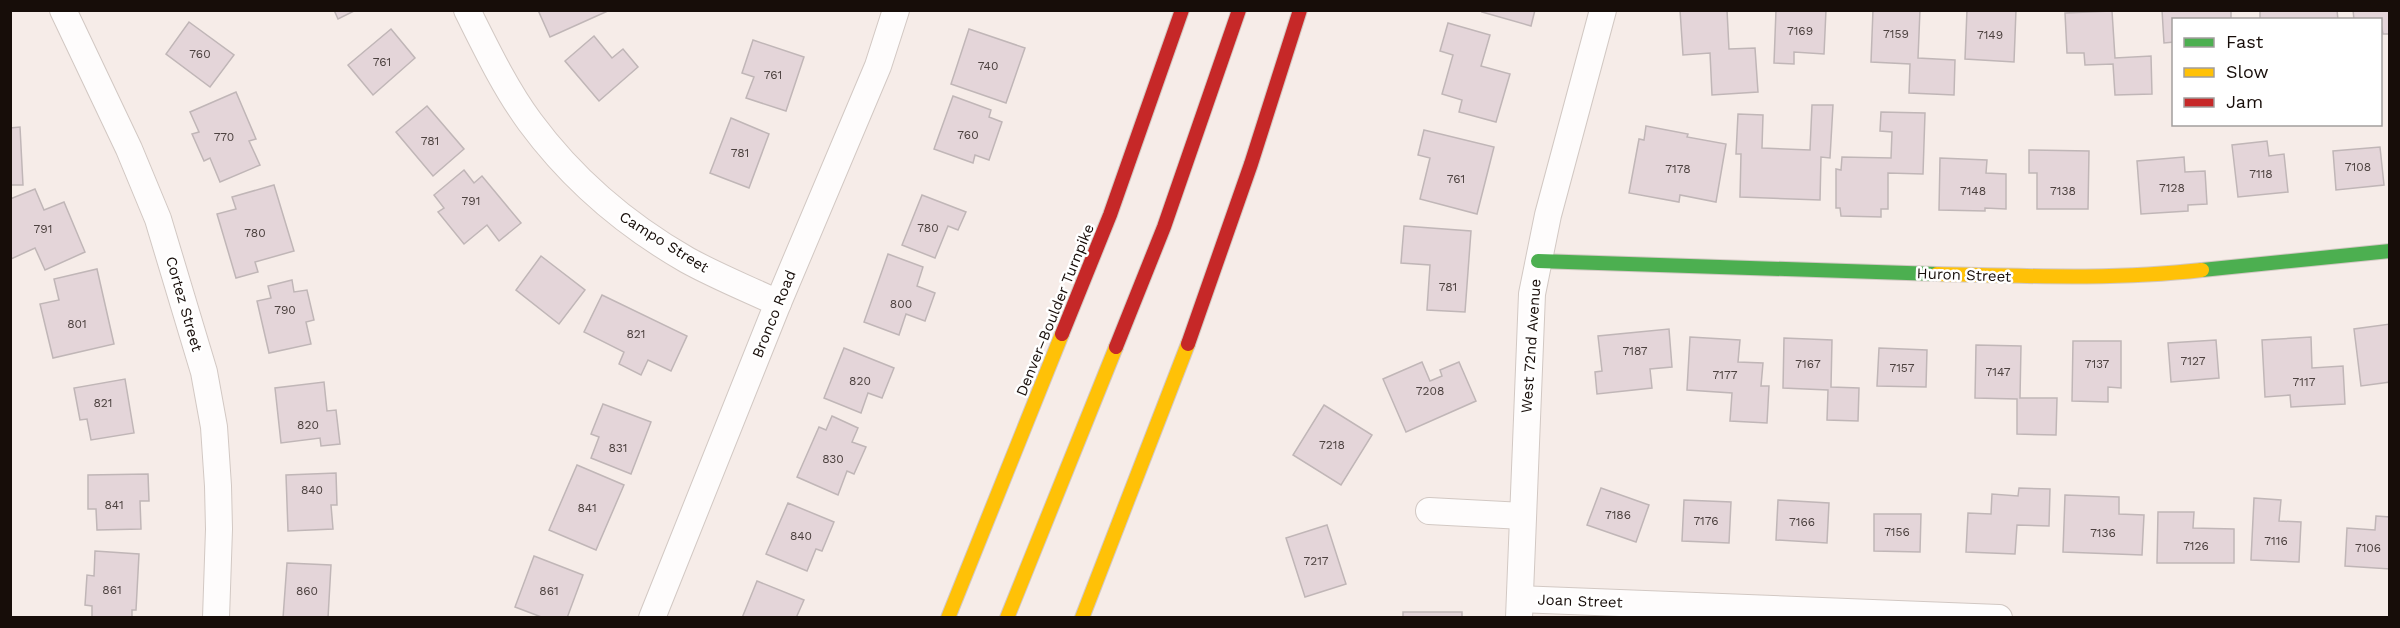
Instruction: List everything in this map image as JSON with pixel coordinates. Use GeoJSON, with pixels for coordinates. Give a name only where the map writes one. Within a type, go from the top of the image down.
{"type":"FeatureCollection","features":[{"type":"Feature","properties":{"kind":"main road","name":"Denver–Boulder Turnpike"},"geometry":{"type":"LineString","coordinates":[[948,618],[1110,216],[1182,10]]}},
{"type":"Feature","properties":{"kind":"main road"},"geometry":{"type":"LineString","coordinates":[[1007,618],[1164,226],[1239,10]]}},
{"type":"Feature","properties":{"kind":"main road"},"geometry":{"type":"LineString","coordinates":[[1082,618],[1215,269],[1300,10]]}},
{"type":"Feature","properties":{"kind":"main road","name":"Huron Street"},"geometry":{"type":"LineString","coordinates":[[1538,261],[2047,277],[2168,274],[2390,251]]}},
{"type":"Feature","properties":{"kind":"street","name":"Cortez Street"},"geometry":{"type":"LineString","coordinates":[[63,10],[129,149],[158,219],[204,372],[214,427],[218,486],[216,618]]}},
{"type":"Feature","properties":{"kind":"street","name":"Campo Street"},"geometry":{"type":"LineString","coordinates":[[467,10],[498,71],[529,121],[564,163],[598,197],[636,228],[688,260],[778,303]]}},
{"type":"Feature","properties":{"kind":"street","name":"Bronco Road"},"geometry":{"type":"LineString","coordinates":[[652,618],[778,303],[878,66],[896,10]]}},
{"type":"Feature","properties":{"kind":"street","name":"West 72nd Avenue"},"geometry":{"type":"LineString","coordinates":[[1520,608],[1530,321],[1538,261],[1548,215],[1603,10]]}},
{"type":"Feature","properties":{"kind":"street"},"geometry":{"type":"LineString","coordinates":[[1429,512],[1523,516]]}},
{"type":"Feature","properties":{"kind":"street","name":"Joan Street"},"geometry":{"type":"LineString","coordinates":[[1520,608],[1999,618]]}},
{"type":"Feature","properties":{"kind":"building"},"geometry":{"type":"Polygon","coordinates":[[[334,10],[356,10],[338,19],[334,10]]]}},
{"type":"Feature","properties":{"kind":"building"},"geometry":{"type":"Polygon","coordinates":[[[538,10],[610,10],[550,37],[538,10]]]}},
{"type":"Feature","properties":{"kind":"building"},"geometry":{"type":"Polygon","coordinates":[[[1483,10],[1535,10],[1531,26],[1482,12],[1483,10]]]}},
{"type":"Feature","properties":{"kind":"building"},"geometry":{"type":"Polygon","coordinates":[[[1680,10],[1727,10],[1729,49],[1755,48],[1758,92],[1712,95],[1710,53],[1683,55],[1680,10]]]}},
{"type":"Feature","properties":{"kind":"building"},"geometry":{"type":"Polygon","coordinates":[[[1776,10],[1826,10],[1824,54],[1794,52],[1794,64],[1774,63],[1776,10]]]}},
{"type":"Feature","properties":{"kind":"building"},"geometry":{"type":"Polygon","coordinates":[[[1873,10],[1920,10],[1918,58],[1955,60],[1954,95],[1909,93],[1910,64],[1871,62],[1873,10]]]}},
{"type":"Feature","properties":{"kind":"building"},"geometry":{"type":"Polygon","coordinates":[[[1967,10],[2016,10],[2014,62],[1965,59],[1967,10]]]}},
{"type":"Feature","properties":{"kind":"building"},"geometry":{"type":"Polygon","coordinates":[[[2162,10],[2231,10],[2231,18],[2172,18],[2172,42],[2164,43],[2162,10]]]}},
{"type":"Feature","properties":{"kind":"building"},"geometry":{"type":"Polygon","coordinates":[[[2260,10],[2337,10],[2338,18],[2260,18],[2260,10]]]}},
{"type":"Feature","properties":{"kind":"building"},"geometry":{"type":"Polygon","coordinates":[[[2353,10],[2390,10],[2390,34],[2383,34],[2382,18],[2354,18],[2353,10]]]}},
{"type":"Feature","properties":{"kind":"building"},"geometry":{"type":"Polygon","coordinates":[[[2112,11],[2115,58],[2151,56],[2152,94],[2115,95],[2113,64],[2085,65],[2084,53],[2067,53],[2065,13],[2112,11]]]}},
{"type":"Feature","properties":{"kind":"building"},"geometry":{"type":"Polygon","coordinates":[[[189,22],[234,55],[210,87],[166,54],[189,22]]]}},
{"type":"Feature","properties":{"kind":"building"},"geometry":{"type":"Polygon","coordinates":[[[1448,23],[1490,35],[1481,66],[1510,74],[1496,122],[1459,112],[1462,100],[1442,94],[1453,55],[1440,51],[1448,23]]]}},
{"type":"Feature","properties":{"kind":"building"},"geometry":{"type":"Polygon","coordinates":[[[391,29],[415,58],[373,95],[348,65],[391,29]]]}},
{"type":"Feature","properties":{"kind":"building"},"geometry":{"type":"Polygon","coordinates":[[[969,29],[1025,48],[1006,103],[951,84],[969,29]]]}},
{"type":"Feature","properties":{"kind":"building"},"geometry":{"type":"Polygon","coordinates":[[[594,36],[612,58],[623,49],[638,67],[599,101],[565,61],[594,36]]]}},
{"type":"Feature","properties":{"kind":"building"},"geometry":{"type":"Polygon","coordinates":[[[753,40],[804,57],[786,111],[746,98],[754,77],[742,73],[753,40]]]}},
{"type":"Feature","properties":{"kind":"building"},"geometry":{"type":"Polygon","coordinates":[[[236,92],[256,139],[249,141],[260,165],[220,182],[210,158],[204,161],[192,134],[199,132],[190,112],[236,92]]]}},
{"type":"Feature","properties":{"kind":"building"},"geometry":{"type":"Polygon","coordinates":[[[953,96],[991,110],[989,117],[1002,122],[989,160],[975,155],[973,163],[934,149],[953,96]]]}},
{"type":"Feature","properties":{"kind":"building"},"geometry":{"type":"Polygon","coordinates":[[[1812,105],[1833,105],[1830,158],[1821,157],[1820,200],[1740,197],[1741,154],[1736,154],[1738,114],[1763,115],[1762,148],[1810,150],[1812,105]]]}},
{"type":"Feature","properties":{"kind":"building"},"geometry":{"type":"Polygon","coordinates":[[[427,106],[464,149],[433,176],[396,132],[427,106]]]}},
{"type":"Feature","properties":{"kind":"building"},"geometry":{"type":"Polygon","coordinates":[[[1881,112],[1925,113],[1923,174],[1888,173],[1888,209],[1881,209],[1881,217],[1841,216],[1840,208],[1836,208],[1836,169],[1841,170],[1842,157],[1891,158],[1892,132],[1880,131],[1881,112]]]}},
{"type":"Feature","properties":{"kind":"building"},"geometry":{"type":"Polygon","coordinates":[[[731,118],[769,134],[749,188],[710,173],[731,118]]]}},
{"type":"Feature","properties":{"kind":"building"},"geometry":{"type":"Polygon","coordinates":[[[1646,126],[1726,144],[1716,202],[1680,195],[1679,202],[1629,193],[1639,139],[1644,140],[1646,126]]]}},
{"type":"Feature","properties":{"kind":"building"},"geometry":{"type":"Polygon","coordinates":[[[20,127],[23,185],[10,185],[10,128],[20,127]]]}},
{"type":"Feature","properties":{"kind":"building"},"geometry":{"type":"Polygon","coordinates":[[[1424,130],[1494,147],[1477,214],[1420,199],[1430,158],[1418,155],[1424,130]]]}},
{"type":"Feature","properties":{"kind":"building"},"geometry":{"type":"Polygon","coordinates":[[[2267,141],[2269,156],[2284,154],[2288,192],[2238,197],[2232,145],[2267,141]]]}},
{"type":"Feature","properties":{"kind":"building"},"geometry":{"type":"Polygon","coordinates":[[[2380,147],[2384,185],[2336,190],[2333,151],[2380,147]]]}},
{"type":"Feature","properties":{"kind":"building"},"geometry":{"type":"Polygon","coordinates":[[[2029,150],[2089,151],[2088,209],[2037,209],[2037,173],[2029,173],[2029,150]]]}},
{"type":"Feature","properties":{"kind":"building"},"geometry":{"type":"Polygon","coordinates":[[[2184,157],[2185,172],[2205,171],[2207,204],[2188,205],[2188,211],[2141,214],[2137,161],[2184,157]]]}},
{"type":"Feature","properties":{"kind":"building"},"geometry":{"type":"Polygon","coordinates":[[[1940,158],[1987,160],[1986,173],[2006,174],[2006,209],[1939,210],[1940,158]]]}},
{"type":"Feature","properties":{"kind":"building"},"geometry":{"type":"Polygon","coordinates":[[[464,170],[474,183],[482,176],[521,223],[499,241],[487,225],[464,244],[438,212],[444,208],[434,195],[464,170]]]}},
{"type":"Feature","properties":{"kind":"building"},"geometry":{"type":"Polygon","coordinates":[[[274,185],[294,251],[255,262],[258,272],[236,278],[217,214],[236,209],[232,197],[274,185]]]}},
{"type":"Feature","properties":{"kind":"building"},"geometry":{"type":"Polygon","coordinates":[[[35,189],[44,210],[64,202],[85,252],[45,270],[35,248],[11,259],[10,257],[10,199],[35,189]]]}},
{"type":"Feature","properties":{"kind":"building"},"geometry":{"type":"Polygon","coordinates":[[[922,195],[966,212],[958,230],[948,226],[935,258],[902,245],[922,195]]]}},
{"type":"Feature","properties":{"kind":"building"},"geometry":{"type":"Polygon","coordinates":[[[1404,226],[1471,231],[1465,312],[1427,310],[1430,265],[1401,263],[1404,226]]]}},
{"type":"Feature","properties":{"kind":"building"},"geometry":{"type":"Polygon","coordinates":[[[888,254],[923,267],[917,286],[935,293],[925,321],[906,314],[899,335],[864,322],[888,254]]]}},
{"type":"Feature","properties":{"kind":"building"},"geometry":{"type":"Polygon","coordinates":[[[541,256],[585,290],[559,324],[516,290],[541,256]]]}},
{"type":"Feature","properties":{"kind":"building"},"geometry":{"type":"Polygon","coordinates":[[[97,269],[114,344],[53,358],[40,304],[59,300],[54,279],[97,269]]]}},
{"type":"Feature","properties":{"kind":"building"},"geometry":{"type":"Polygon","coordinates":[[[292,280],[294,292],[307,290],[314,320],[306,322],[311,344],[269,353],[257,301],[271,298],[268,286],[292,280]]]}},
{"type":"Feature","properties":{"kind":"building"},"geometry":{"type":"Polygon","coordinates":[[[602,295],[687,336],[671,371],[648,360],[641,375],[619,364],[624,352],[584,332],[602,295]]]}},
{"type":"Feature","properties":{"kind":"building"},"geometry":{"type":"Polygon","coordinates":[[[2390,324],[2390,382],[2361,386],[2354,329],[2390,324]]]}},
{"type":"Feature","properties":{"kind":"building"},"geometry":{"type":"Polygon","coordinates":[[[1669,329],[1672,367],[1650,369],[1652,388],[1597,394],[1595,372],[1602,371],[1598,336],[1669,329]]]}},
{"type":"Feature","properties":{"kind":"building"},"geometry":{"type":"Polygon","coordinates":[[[1690,337],[1740,340],[1738,362],[1763,363],[1761,386],[1769,386],[1767,423],[1730,421],[1732,393],[1687,390],[1690,337]]]}},
{"type":"Feature","properties":{"kind":"building"},"geometry":{"type":"Polygon","coordinates":[[[2311,337],[2312,368],[2343,366],[2345,404],[2291,407],[2290,395],[2265,397],[2262,340],[2311,337]]]}},
{"type":"Feature","properties":{"kind":"building"},"geometry":{"type":"Polygon","coordinates":[[[1784,338],[1832,340],[1831,387],[1859,388],[1858,421],[1827,420],[1828,390],[1783,388],[1784,338]]]}},
{"type":"Feature","properties":{"kind":"building"},"geometry":{"type":"Polygon","coordinates":[[[2216,340],[2219,378],[2171,382],[2168,343],[2216,340]]]}},
{"type":"Feature","properties":{"kind":"building"},"geometry":{"type":"Polygon","coordinates":[[[2073,341],[2121,341],[2121,388],[2108,387],[2108,402],[2072,401],[2073,341]]]}},
{"type":"Feature","properties":{"kind":"building"},"geometry":{"type":"Polygon","coordinates":[[[1976,345],[2021,346],[2020,398],[2057,398],[2056,435],[2017,434],[2017,399],[1975,398],[1976,345]]]}},
{"type":"Feature","properties":{"kind":"building"},"geometry":{"type":"Polygon","coordinates":[[[844,348],[894,368],[882,398],[868,393],[861,413],[824,398],[844,348]]]}},
{"type":"Feature","properties":{"kind":"building"},"geometry":{"type":"Polygon","coordinates":[[[1879,348],[1927,350],[1926,387],[1877,386],[1879,348]]]}},
{"type":"Feature","properties":{"kind":"building"},"geometry":{"type":"Polygon","coordinates":[[[1422,362],[1430,381],[1442,376],[1440,370],[1459,362],[1476,401],[1406,432],[1383,379],[1422,362]]]}},
{"type":"Feature","properties":{"kind":"building"},"geometry":{"type":"Polygon","coordinates":[[[125,379],[134,433],[91,440],[87,419],[80,420],[74,388],[125,379]]]}},
{"type":"Feature","properties":{"kind":"building"},"geometry":{"type":"Polygon","coordinates":[[[324,382],[327,411],[336,410],[340,444],[321,446],[320,438],[281,443],[275,388],[324,382]]]}},
{"type":"Feature","properties":{"kind":"building"},"geometry":{"type":"Polygon","coordinates":[[[603,404],[651,422],[631,474],[591,458],[599,437],[591,434],[603,404]]]}},
{"type":"Feature","properties":{"kind":"building"},"geometry":{"type":"Polygon","coordinates":[[[1324,405],[1372,435],[1341,485],[1293,455],[1324,405]]]}},
{"type":"Feature","properties":{"kind":"building"},"geometry":{"type":"Polygon","coordinates":[[[832,416],[858,428],[852,442],[866,447],[854,474],[847,471],[838,495],[797,477],[819,427],[826,430],[832,416]]]}},
{"type":"Feature","properties":{"kind":"building"},"geometry":{"type":"Polygon","coordinates":[[[577,465],[624,485],[596,550],[549,530],[577,465]]]}},
{"type":"Feature","properties":{"kind":"building"},"geometry":{"type":"Polygon","coordinates":[[[336,473],[337,505],[331,505],[333,529],[288,531],[286,475],[336,473]]]}},
{"type":"Feature","properties":{"kind":"building"},"geometry":{"type":"Polygon","coordinates":[[[148,474],[149,501],[140,501],[141,529],[97,530],[96,509],[88,509],[88,475],[148,474]]]}},
{"type":"Feature","properties":{"kind":"building"},"geometry":{"type":"Polygon","coordinates":[[[1601,488],[1649,505],[1636,542],[1587,525],[1601,488]]]}},
{"type":"Feature","properties":{"kind":"building"},"geometry":{"type":"Polygon","coordinates":[[[2019,488],[2050,489],[2049,526],[2017,525],[2015,554],[1966,552],[1968,513],[1991,514],[1992,494],[2018,496],[2019,488]]]}},
{"type":"Feature","properties":{"kind":"building"},"geometry":{"type":"Polygon","coordinates":[[[2065,495],[2119,497],[2119,514],[2144,515],[2142,555],[2063,552],[2065,495]]]}},
{"type":"Feature","properties":{"kind":"building"},"geometry":{"type":"Polygon","coordinates":[[[2254,498],[2281,500],[2279,521],[2301,522],[2299,562],[2251,560],[2254,498]]]}},
{"type":"Feature","properties":{"kind":"building"},"geometry":{"type":"Polygon","coordinates":[[[1684,500],[1731,502],[1729,543],[1682,541],[1684,500]]]}},
{"type":"Feature","properties":{"kind":"building"},"geometry":{"type":"Polygon","coordinates":[[[1778,500],[1829,503],[1827,543],[1776,540],[1778,500]]]}},
{"type":"Feature","properties":{"kind":"building"},"geometry":{"type":"Polygon","coordinates":[[[788,503],[834,522],[822,551],[816,549],[807,571],[766,554],[788,503]]]}},
{"type":"Feature","properties":{"kind":"building"},"geometry":{"type":"Polygon","coordinates":[[[2158,512],[2194,512],[2193,528],[2234,529],[2234,563],[2157,563],[2158,512]]]}},
{"type":"Feature","properties":{"kind":"building"},"geometry":{"type":"Polygon","coordinates":[[[1874,514],[1921,514],[1920,552],[1874,551],[1874,514]]]}},
{"type":"Feature","properties":{"kind":"building"},"geometry":{"type":"Polygon","coordinates":[[[2376,516],[2390,517],[2390,569],[2345,566],[2347,528],[2375,530],[2376,516]]]}},
{"type":"Feature","properties":{"kind":"building"},"geometry":{"type":"Polygon","coordinates":[[[1327,525],[1346,584],[1305,597],[1286,538],[1327,525]]]}},
{"type":"Feature","properties":{"kind":"building"},"geometry":{"type":"Polygon","coordinates":[[[95,551],[139,554],[136,610],[132,610],[132,618],[92,618],[92,606],[85,605],[87,575],[94,576],[95,551]]]}},
{"type":"Feature","properties":{"kind":"building"},"geometry":{"type":"Polygon","coordinates":[[[534,556],[583,575],[567,618],[544,618],[515,607],[534,556]]]}},
{"type":"Feature","properties":{"kind":"building"},"geometry":{"type":"Polygon","coordinates":[[[287,563],[331,565],[328,618],[283,618],[287,563]]]}},
{"type":"Feature","properties":{"kind":"building"},"geometry":{"type":"Polygon","coordinates":[[[757,581],[804,600],[796,618],[742,618],[757,581]]]}},
{"type":"Feature","properties":{"kind":"building"},"geometry":{"type":"Polygon","coordinates":[[[1403,612],[1462,612],[1462,618],[1403,618],[1403,612]]]}},
{"type":"Feature","properties":{"kind":"traffic: fast"},"geometry":{"type":"LineString","coordinates":[[2202,270],[2390,251]]}},
{"type":"Feature","properties":{"kind":"traffic: fast"},"geometry":{"type":"LineString","coordinates":[[1538,261],[1937,274]]}},
{"type":"Feature","properties":{"kind":"traffic: slow"},"geometry":{"type":"LineString","coordinates":[[1937,274],[2103,276],[2202,270]]}},
{"type":"Feature","properties":{"kind":"traffic: slow"},"geometry":{"type":"LineString","coordinates":[[948,618],[1062,334]]}},
{"type":"Feature","properties":{"kind":"traffic: slow"},"geometry":{"type":"LineString","coordinates":[[1082,618],[1188,344]]}},
{"type":"Feature","properties":{"kind":"traffic: slow"},"geometry":{"type":"LineString","coordinates":[[1007,618],[1116,347]]}},
{"type":"Feature","properties":{"kind":"traffic: jam"},"geometry":{"type":"LineString","coordinates":[[1062,334],[1110,215],[1182,10]]}},
{"type":"Feature","properties":{"kind":"traffic: jam"},"geometry":{"type":"LineString","coordinates":[[1116,347],[1164,227],[1239,10]]}},
{"type":"Feature","properties":{"kind":"traffic: jam"},"geometry":{"type":"LineString","coordinates":[[1188,344],[1251,164],[1300,10]]}}]}
